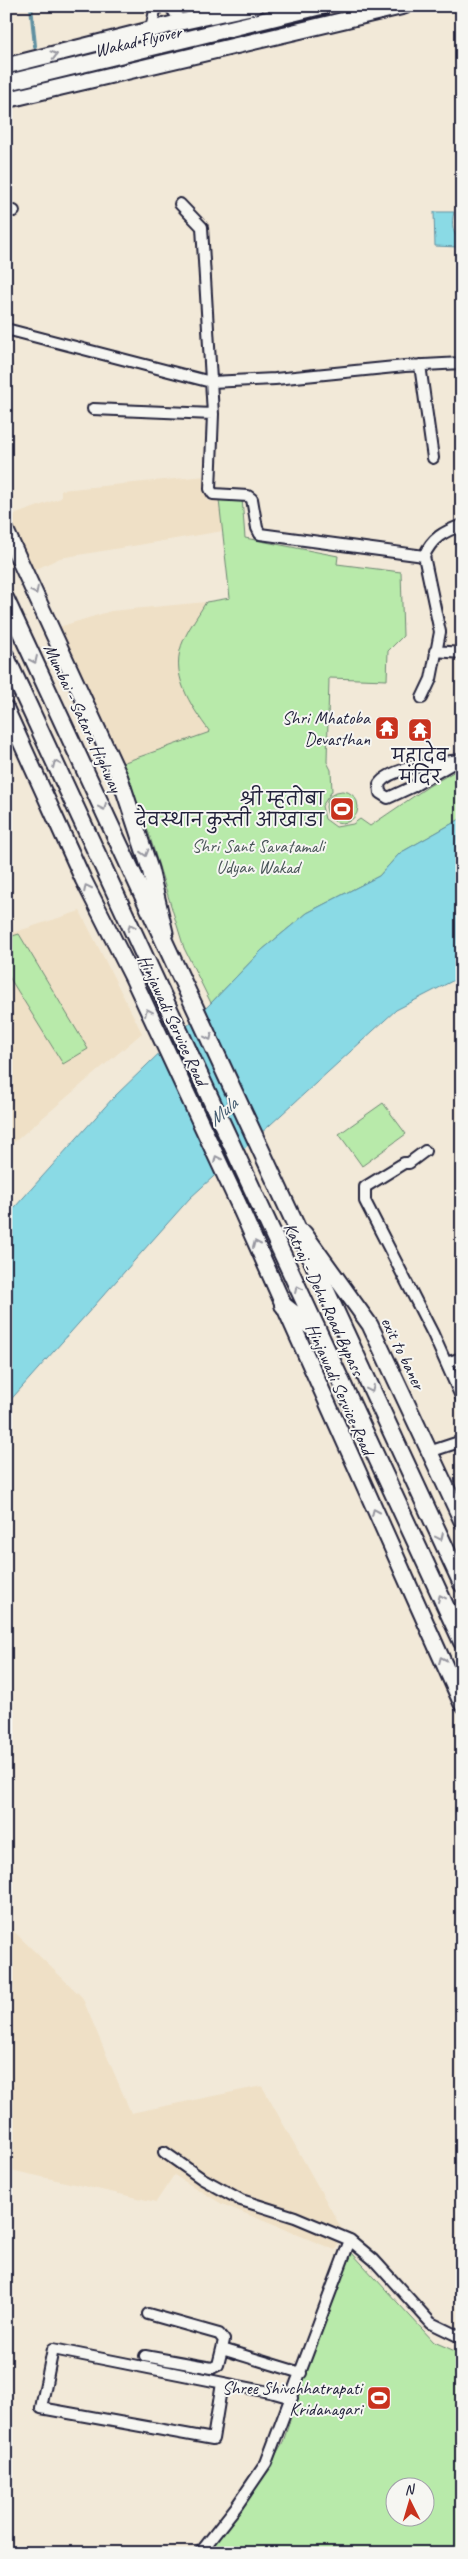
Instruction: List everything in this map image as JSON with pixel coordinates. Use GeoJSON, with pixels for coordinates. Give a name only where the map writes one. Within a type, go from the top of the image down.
{"type":"FeatureCollection","features":[{"type":"Feature","properties":{"kind":"highway","name":"Mumbai - Satara Highway"},"geometry":{"type":"LineString","coordinates":[[6,600],[172,957]]}},
{"type":"Feature","properties":{"kind":"highway","name":"Katraj - Dehu Road Bypass"},"geometry":{"type":"LineString","coordinates":[[6,657],[462,1642]]}},
{"type":"Feature","properties":{"kind":"highway","name":"Katraj - Dehu Road Bypass"},"geometry":{"type":"LineString","coordinates":[[172,957],[462,1584]]}},
{"type":"Feature","properties":{"kind":"highway"},"geometry":{"type":"LineString","coordinates":[[283,1305],[318,1333]]}},
{"type":"Feature","properties":{"kind":"main road"},"geometry":{"type":"LineString","coordinates":[[6,66],[151,29],[255,6]]}},
{"type":"Feature","properties":{"kind":"main road","name":"Wakad Flyover"},"geometry":{"type":"LineString","coordinates":[[6,83],[323,6]]}},
{"type":"Feature","properties":{"kind":"main road","name":"Wakad Flyover"},"geometry":{"type":"LineString","coordinates":[[6,90],[365,6]]}},
{"type":"Feature","properties":{"kind":"main road"},"geometry":{"type":"LineString","coordinates":[[6,100],[404,6]]}},
{"type":"Feature","properties":{"kind":"main road"},"geometry":{"type":"LineString","coordinates":[[7,536],[12,561],[120,778],[150,869],[172,957]]}},
{"type":"Feature","properties":{"kind":"main road","name":"Hinjawadi Service Road"},"geometry":{"type":"LineString","coordinates":[[6,709],[83,879],[133,978],[238,1203],[462,1704]]}},
{"type":"Feature","properties":{"kind":"main road","name":"exit to baner"},"geometry":{"type":"LineString","coordinates":[[290,1213],[370,1325],[462,1521]]}},
{"type":"Feature","properties":{"kind":"street"},"geometry":{"type":"LineString","coordinates":[[151,29],[156,6]]}},
{"type":"Feature","properties":{"kind":"street"},"geometry":{"type":"LineString","coordinates":[[170,6],[181,22]]}},
{"type":"Feature","properties":{"kind":"street"},"geometry":{"type":"LineString","coordinates":[[180,204],[202,227],[213,414],[210,489],[213,494],[248,496],[252,499],[257,528],[260,534],[424,556]]}},
{"type":"Feature","properties":{"kind":"street"},"geometry":{"type":"LineString","coordinates":[[6,329],[211,382],[275,379],[420,365],[462,364]]}},
{"type":"Feature","properties":{"kind":"street"},"geometry":{"type":"LineString","coordinates":[[420,365],[433,458]]}},
{"type":"Feature","properties":{"kind":"street"},"geometry":{"type":"LineString","coordinates":[[93,409],[213,414]]}},
{"type":"Feature","properties":{"kind":"street"},"geometry":{"type":"LineString","coordinates":[[422,698],[431,679],[440,632],[424,556],[429,544],[441,533],[462,525]]}},
{"type":"Feature","properties":{"kind":"street"},"geometry":{"type":"LineString","coordinates":[[435,651],[462,653]]}},
{"type":"Feature","properties":{"kind":"street"},"geometry":{"type":"LineString","coordinates":[[460,759],[412,787],[388,798],[380,793],[378,784],[383,778],[397,772],[460,759]]}},
{"type":"Feature","properties":{"kind":"street"},"geometry":{"type":"LineString","coordinates":[[425,1151],[366,1187],[365,1201],[462,1399]]}},
{"type":"Feature","properties":{"kind":"street"},"geometry":{"type":"LineString","coordinates":[[446,1363],[462,1358]]}},
{"type":"Feature","properties":{"kind":"street"},"geometry":{"type":"LineString","coordinates":[[429,1452],[462,1441]]}},
{"type":"Feature","properties":{"kind":"street"},"geometry":{"type":"LineString","coordinates":[[164,2152],[201,2178],[241,2200],[295,2216],[350,2240],[374,2260],[431,2323],[462,2338]]}},
{"type":"Feature","properties":{"kind":"street"},"geometry":{"type":"LineString","coordinates":[[200,2553],[236,2507],[266,2462],[292,2398],[350,2240]]}},
{"type":"Feature","properties":{"kind":"street"},"geometry":{"type":"LineString","coordinates":[[145,2356],[212,2368],[218,2365],[224,2340],[219,2334],[148,2314]]}},
{"type":"Feature","properties":{"kind":"street"},"geometry":{"type":"LineString","coordinates":[[222,2383],[212,2439],[41,2408],[53,2349],[222,2383],[292,2398]]}},
{"type":"Feature","properties":{"kind":"street"},"geometry":{"type":"LineString","coordinates":[[222,2349],[301,2373]]}},
{"type":"Feature","properties":{"kind":"shaded area"},"geometry":{"type":"Polygon","coordinates":[[[206,476],[207,501],[219,500],[223,531],[60,558],[32,571],[8,517],[61,498],[61,490],[206,476]]]}},
{"type":"Feature","properties":{"kind":"shaded area"},"geometry":{"type":"Polygon","coordinates":[[[206,602],[183,640],[210,732],[122,763],[59,627],[111,611],[206,602]]]}},
{"type":"Feature","properties":{"kind":"shaded area"},"geometry":{"type":"Polygon","coordinates":[[[80,911],[142,1033],[6,1149],[6,935],[80,911]]]}},
{"type":"Feature","properties":{"kind":"shaded area"},"geometry":{"type":"Polygon","coordinates":[[[6,1924],[82,1997],[131,2113],[262,2086],[344,2233],[335,2250],[222,2204],[174,2175],[156,2202],[6,2169],[6,1924]]]}},
{"type":"Feature","properties":{"kind":"green space","name":"Shri Sant Savatamali Udyan Wakad"},"geometry":{"type":"Polygon","coordinates":[[[242,498],[245,538],[338,556],[337,564],[401,572],[403,636],[388,651],[387,680],[329,678],[327,762],[331,770],[332,791],[322,806],[325,819],[336,827],[353,824],[360,819],[370,826],[429,786],[462,767],[462,818],[400,853],[379,876],[307,913],[262,950],[211,1003],[184,948],[149,834],[122,763],[210,732],[189,700],[180,676],[178,664],[186,634],[206,602],[230,598],[219,500],[242,498]]]}},
{"type":"Feature","properties":{"kind":"green space","name":"श्री म्हतोबा देवस्थान कुस्ती आखाडा"},"geometry":{"type":"Polygon","coordinates":[[[342,791],[354,795],[358,807],[354,819],[342,823],[330,819],[326,807],[330,795],[342,791]]]}},
{"type":"Feature","properties":{"kind":"green space"},"geometry":{"type":"Polygon","coordinates":[[[19,934],[88,1049],[63,1064],[6,972],[6,938],[19,934]]]}},
{"type":"Feature","properties":{"kind":"green space"},"geometry":{"type":"Polygon","coordinates":[[[383,1103],[406,1134],[362,1166],[339,1134],[383,1103]]]}},
{"type":"Feature","properties":{"kind":"green space","name":"Shree Shivchhatrapati Kridanagari"},"geometry":{"type":"Polygon","coordinates":[[[341,2251],[351,2252],[434,2342],[462,2354],[462,2553],[204,2553],[261,2480],[283,2442],[338,2271],[337,2255],[341,2251]]]}},
{"type":"Feature","properties":{"kind":"water"},"geometry":{"type":"Polygon","coordinates":[[[434,212],[454,212],[453,228],[461,242],[458,247],[435,246],[434,212]]]}},
{"type":"Feature","properties":{"kind":"water","name":"Mula"},"geometry":{"type":"Polygon","coordinates":[[[462,818],[462,976],[396,1010],[190,1198],[6,1405],[6,1217],[113,1098],[211,1003],[262,950],[307,913],[379,876],[400,853],[462,818]]]}},
{"type":"Feature","properties":{"kind":"waterway"},"geometry":{"type":"LineString","coordinates":[[31,6],[35,46]]}},
{"type":"Feature","properties":{"kind":"place","name":"Shri Mhatoba Devasthan"},"geometry":{"type":"Point","coordinates":[387,728]}},
{"type":"Feature","properties":{"kind":"place","name":"महादेव मंदिर"},"geometry":{"type":"Point","coordinates":[420,730]}},
{"type":"Feature","properties":{"kind":"place","name":"श्री म्हतोबा देवस्थान कुस्ती आखाडा"},"geometry":{"type":"Point","coordinates":[342,809]}},
{"type":"Feature","properties":{"kind":"place","name":"Shree Shivchhatrapati Kridanagari"},"geometry":{"type":"Point","coordinates":[379,2398]}}]}
